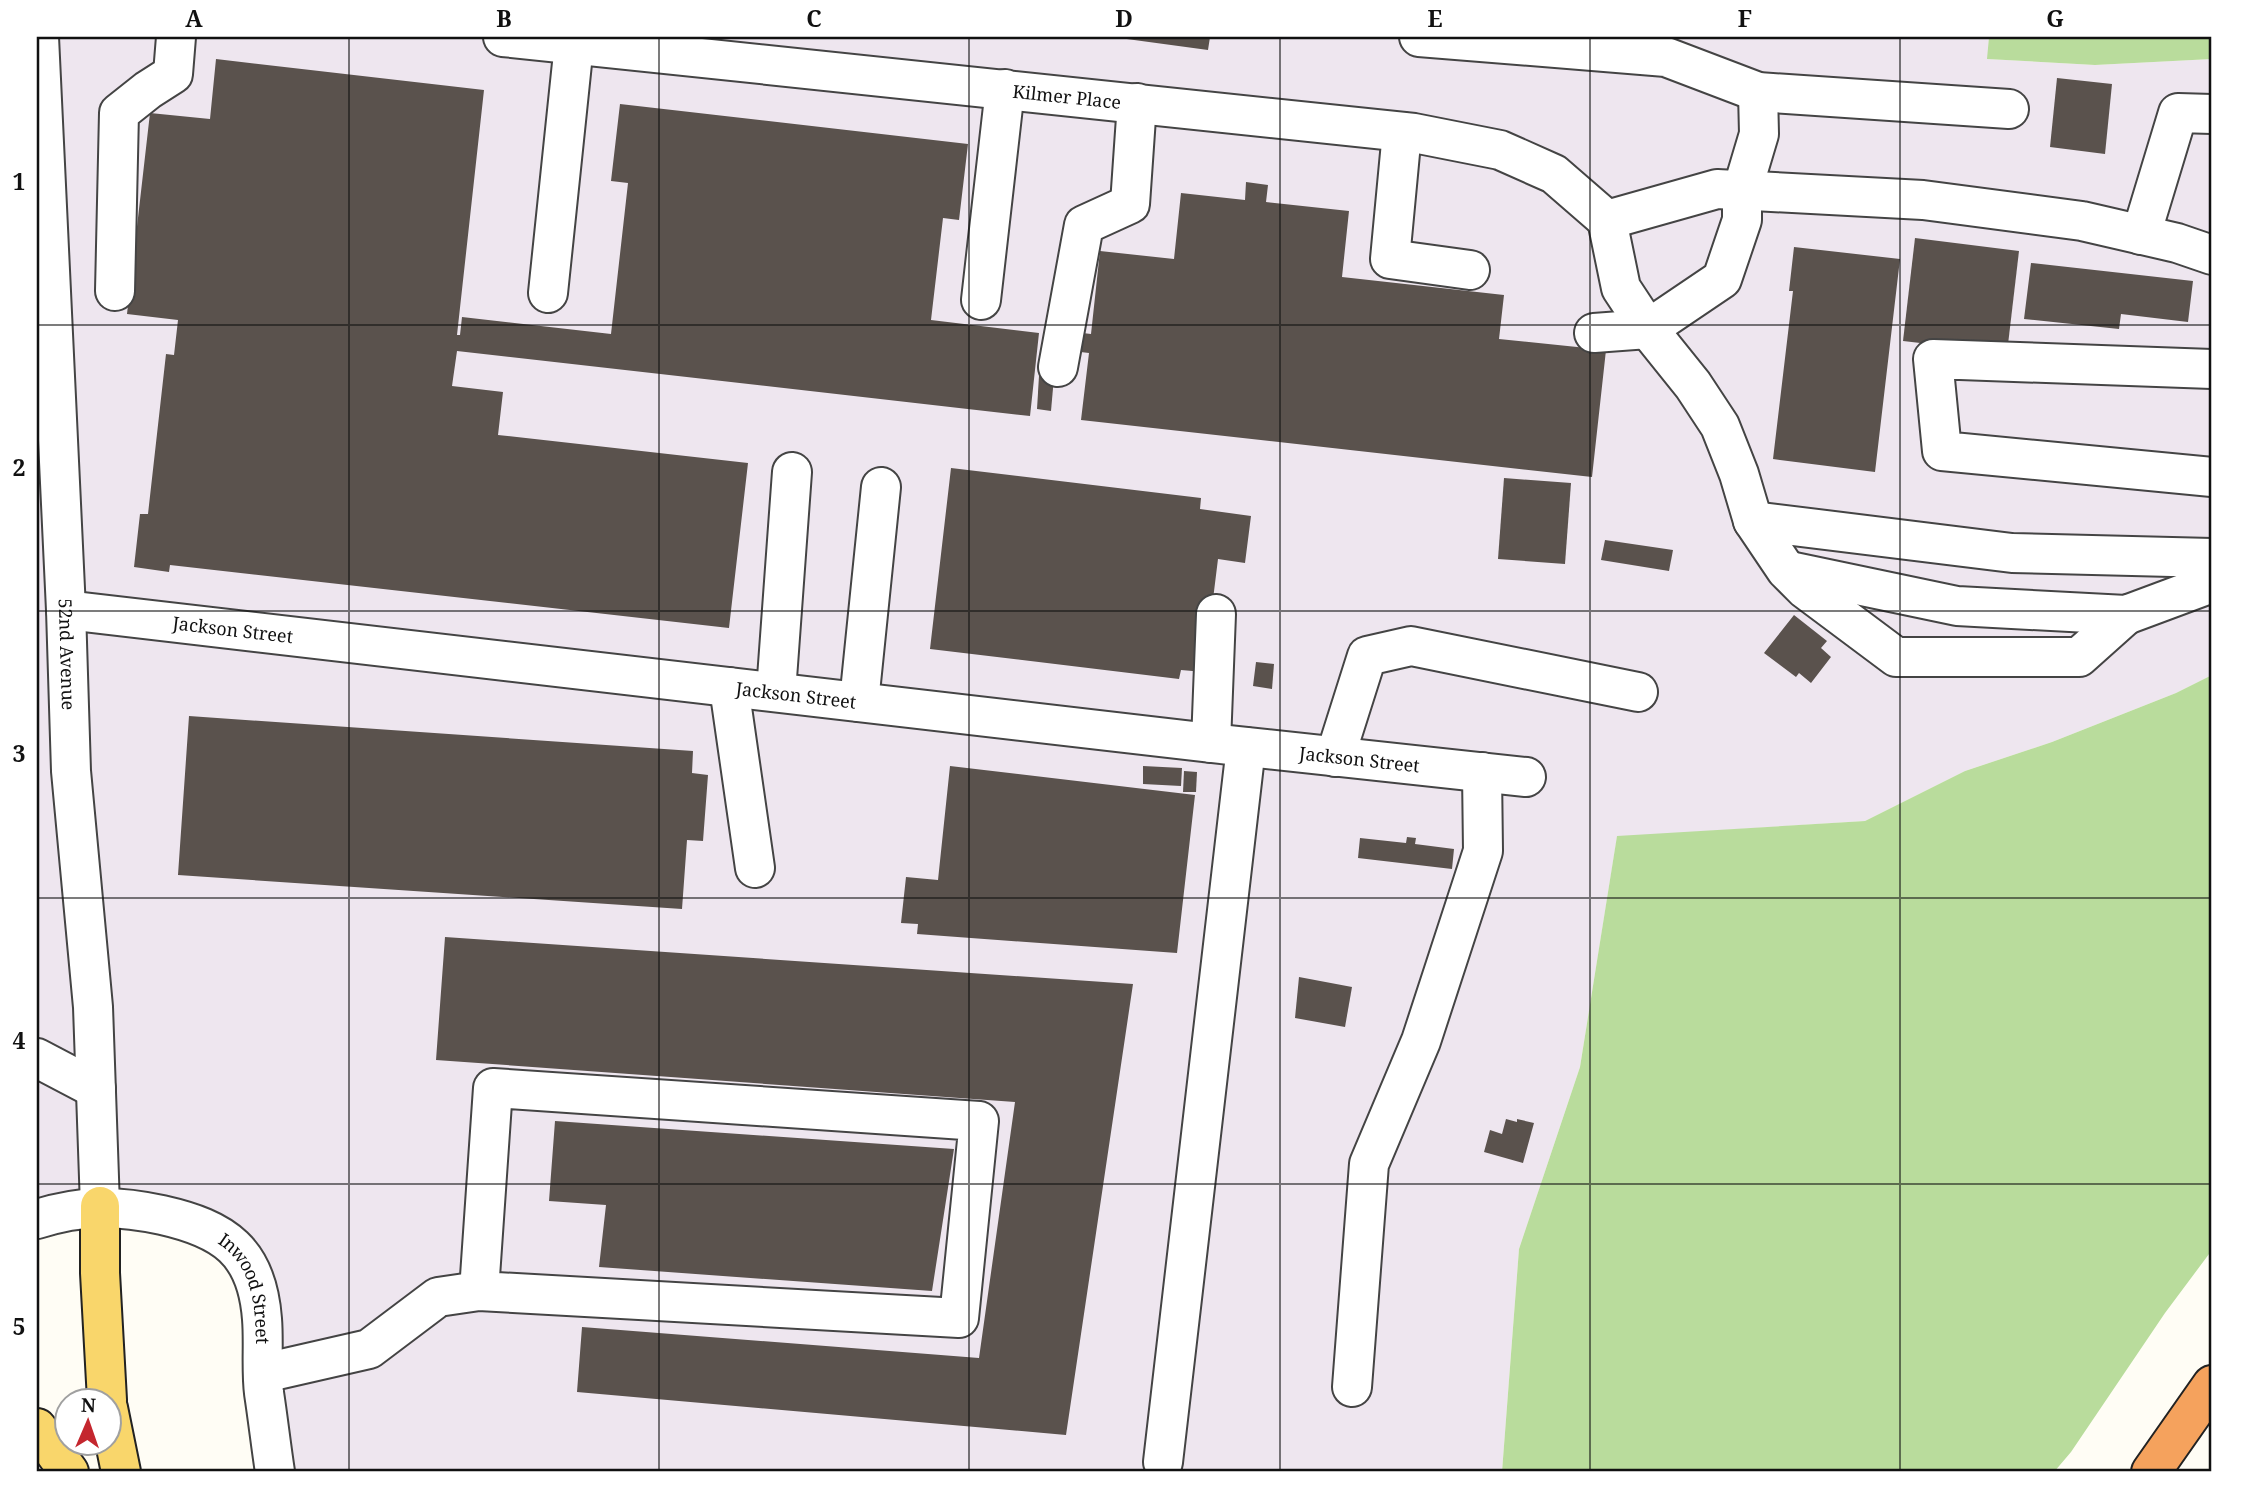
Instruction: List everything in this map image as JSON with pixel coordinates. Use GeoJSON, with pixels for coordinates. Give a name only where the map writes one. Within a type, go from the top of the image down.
{"type":"FeatureCollection","features":[{"type":"Feature","properties":{"kind":"highway"},"geometry":{"type":"LineString","coordinates":[[2151,1472],[2212,1385]]}},
{"type":"Feature","properties":{"kind":"main road"},"geometry":{"type":"LineString","coordinates":[[100,1206],[100,1273],[106,1386]]}},
{"type":"Feature","properties":{"kind":"main road"},"geometry":{"type":"LineString","coordinates":[[37,1428],[69,1472]]}},
{"type":"Feature","properties":{"kind":"street"},"geometry":{"type":"LineString","coordinates":[[115,291],[119,113],[148,90],[173,75],[176,37]]}},
{"type":"Feature","properties":{"kind":"street","name":"Kilmer Place"},"geometry":{"type":"LineString","coordinates":[[503,37],[1402,132],[1500,150],[1554,174],[1607,220]]}},
{"type":"Feature","properties":{"kind":"street"},"geometry":{"type":"LineString","coordinates":[[1419,37],[1666,57],[1758,92],[2009,109]]}},
{"type":"Feature","properties":{"kind":"street"},"geometry":{"type":"LineString","coordinates":[[548,293],[574,44]]}},
{"type":"Feature","properties":{"kind":"street","name":"52nd Avenue"},"geometry":{"type":"LineString","coordinates":[[38,53],[66,610],[71,771],[93,1007],[100,1206]]}},
{"type":"Feature","properties":{"kind":"street"},"geometry":{"type":"LineString","coordinates":[[981,300],[1005,89]]}},
{"type":"Feature","properties":{"kind":"street"},"geometry":{"type":"LineString","coordinates":[[1594,333],[1648,329],[1722,279],[1742,220],[1742,191],[1759,134],[1758,92]]}},
{"type":"Feature","properties":{"kind":"street"},"geometry":{"type":"LineString","coordinates":[[1058,367],[1084,225],[1130,204],[1137,103]]}},
{"type":"Feature","properties":{"kind":"street"},"geometry":{"type":"LineString","coordinates":[[2141,235],[2178,113],[2212,114]]}},
{"type":"Feature","properties":{"kind":"street"},"geometry":{"type":"LineString","coordinates":[[1402,132],[1390,259],[1470,270]]}},
{"type":"Feature","properties":{"kind":"street"},"geometry":{"type":"LineString","coordinates":[[2212,256],[2177,243],[2082,221],[1923,200],[1717,189],[1607,220],[1621,288],[1720,426],[1740,474],[1753,521],[1786,570],[1805,590],[1896,657],[2079,657],[2126,615],[2212,583]]}},
{"type":"Feature","properties":{"kind":"street"},"geometry":{"type":"LineString","coordinates":[[2212,369],[1933,359],[1942,451],[2212,477]]}},
{"type":"Feature","properties":{"kind":"street"},"geometry":{"type":"LineString","coordinates":[[776,692],[792,472]]}},
{"type":"Feature","properties":{"kind":"street"},"geometry":{"type":"LineString","coordinates":[[859,702],[881,487]]}},
{"type":"Feature","properties":{"kind":"street"},"geometry":{"type":"LineString","coordinates":[[1753,521],[2012,552],[2212,558]]}},
{"type":"Feature","properties":{"kind":"street"},"geometry":{"type":"LineString","coordinates":[[1786,570],[1957,607],[2126,615]]}},
{"type":"Feature","properties":{"kind":"street","name":"Jackson Street"},"geometry":{"type":"LineString","coordinates":[[66,610],[1526,777]]}},
{"type":"Feature","properties":{"kind":"street"},"geometry":{"type":"LineString","coordinates":[[1163,1462],[1229,745],[1216,614]]}},
{"type":"Feature","properties":{"kind":"street"},"geometry":{"type":"LineString","coordinates":[[1335,757],[1367,656],[1411,646],[1638,692]]}},
{"type":"Feature","properties":{"kind":"street"},"geometry":{"type":"LineString","coordinates":[[729,687],[755,868]]}},
{"type":"Feature","properties":{"kind":"street"},"geometry":{"type":"LineString","coordinates":[[1352,1387],[1369,1164],[1421,1041],[1483,851],[1482,772]]}},
{"type":"Feature","properties":{"kind":"street"},"geometry":{"type":"LineString","coordinates":[[37,1058],[96,1089]]}},
{"type":"Feature","properties":{"kind":"street"},"geometry":{"type":"LineString","coordinates":[[264,1373],[369,1349],[438,1297],[480,1291],[960,1318],[979,1121],[493,1088],[480,1291]]}},
{"type":"Feature","properties":{"kind":"street"},"geometry":{"type":"LineString","coordinates":[[37,1219],[61,1211],[100,1206]]}},
{"type":"Feature","properties":{"kind":"street","name":"Inwood Street"},"geometry":{"type":"LineString","coordinates":[[100,1206],[190,1221],[221,1235],[243,1256],[255,1277],[262,1317],[264,1394],[275,1472]]}},
{"type":"Feature","properties":{"kind":"shaded area"},"geometry":{"type":"Polygon","coordinates":[[[37,37],[1989,37],[1988,59],[2095,65],[2212,59],[2212,675],[2176,693],[2052,742],[1965,771],[1865,821],[1617,837],[1580,1067],[1519,1249],[1502,1472],[275,1472],[263,1314],[221,1235],[37,1217],[37,37]]]}},
{"type":"Feature","properties":{"kind":"green space"},"geometry":{"type":"Polygon","coordinates":[[[1989,37],[2212,37],[2212,59],[2095,65],[1987,59],[1989,37]]]}},
{"type":"Feature","properties":{"kind":"green space"},"geometry":{"type":"Polygon","coordinates":[[[2212,675],[2212,1250],[2165,1313],[2071,1452],[2054,1472],[1502,1472],[1519,1249],[1580,1067],[1617,836],[1865,821],[1965,771],[2052,742],[2176,693],[2212,675]]]}},
{"type":"Feature","properties":{"kind":"building"},"geometry":{"type":"Polygon","coordinates":[[[1112,37],[1210,37],[1208,50],[1112,37]]]}},
{"type":"Feature","properties":{"kind":"building"},"geometry":{"type":"Polygon","coordinates":[[[216,59],[484,90],[457,335],[460,335],[462,317],[611,334],[628,183],[611,181],[620,104],[968,144],[959,220],[943,218],[931,320],[1039,333],[1030,416],[457,351],[452,386],[503,392],[498,435],[748,463],[729,628],[170,565],[169,572],[134,567],[140,514],[148,514],[166,354],[174,355],[178,320],[127,314],[150,113],[210,119],[216,59]]]}},
{"type":"Feature","properties":{"kind":"building"},"geometry":{"type":"Polygon","coordinates":[[[2057,78],[2112,84],[2105,154],[2050,147],[2057,78]]]}},
{"type":"Feature","properties":{"kind":"building"},"geometry":{"type":"Polygon","coordinates":[[[1246,182],[1268,185],[1266,202],[1349,211],[1342,277],[1504,295],[1499,339],[1606,350],[1592,477],[1081,420],[1089,353],[1072,351],[1074,332],[1091,334],[1100,251],[1174,259],[1181,193],[1245,200],[1246,182]]]}},
{"type":"Feature","properties":{"kind":"building"},"geometry":{"type":"Polygon","coordinates":[[[1915,238],[2019,251],[2007,353],[1903,341],[1915,238]]]}},
{"type":"Feature","properties":{"kind":"building"},"geometry":{"type":"Polygon","coordinates":[[[1794,247],[1900,259],[1875,472],[1773,459],[1793,291],[1789,291],[1794,247]]]}},
{"type":"Feature","properties":{"kind":"building"},"geometry":{"type":"Polygon","coordinates":[[[2031,263],[2193,281],[2188,322],[2121,314],[2119,329],[2024,319],[2031,263]]]}},
{"type":"Feature","properties":{"kind":"building"},"geometry":{"type":"Polygon","coordinates":[[[1039,376],[1054,377],[1051,411],[1037,409],[1039,376]]]}},
{"type":"Feature","properties":{"kind":"building"},"geometry":{"type":"Polygon","coordinates":[[[951,468],[1201,498],[1200,509],[1251,516],[1245,563],[1218,559],[1204,672],[1181,670],[1179,679],[930,649],[951,468]]]}},
{"type":"Feature","properties":{"kind":"building"},"geometry":{"type":"Polygon","coordinates":[[[1504,478],[1571,483],[1565,564],[1498,559],[1504,478]]]}},
{"type":"Feature","properties":{"kind":"building"},"geometry":{"type":"Polygon","coordinates":[[[1605,540],[1673,550],[1669,571],[1601,560],[1605,540]]]}},
{"type":"Feature","properties":{"kind":"building"},"geometry":{"type":"Polygon","coordinates":[[[1794,615],[1827,641],[1821,648],[1831,657],[1811,683],[1799,673],[1796,677],[1764,653],[1794,615]]]}},
{"type":"Feature","properties":{"kind":"building"},"geometry":{"type":"Polygon","coordinates":[[[1256,662],[1274,664],[1272,689],[1253,686],[1256,662]]]}},
{"type":"Feature","properties":{"kind":"building"},"geometry":{"type":"Polygon","coordinates":[[[189,716],[693,751],[692,773],[708,775],[703,841],[687,840],[682,909],[178,875],[189,716]]]}},
{"type":"Feature","properties":{"kind":"building"},"geometry":{"type":"Polygon","coordinates":[[[950,766],[1195,795],[1177,953],[917,934],[918,924],[901,923],[906,877],[938,880],[950,766]]]}},
{"type":"Feature","properties":{"kind":"building"},"geometry":{"type":"Polygon","coordinates":[[[1143,766],[1182,768],[1181,786],[1143,784],[1143,766]]]}},
{"type":"Feature","properties":{"kind":"building"},"geometry":{"type":"Polygon","coordinates":[[[1184,771],[1197,772],[1196,792],[1183,792],[1184,771]]]}},
{"type":"Feature","properties":{"kind":"building"},"geometry":{"type":"Polygon","coordinates":[[[1407,837],[1416,838],[1415,844],[1454,849],[1452,869],[1358,858],[1360,838],[1406,843],[1407,837]]]}},
{"type":"Feature","properties":{"kind":"building"},"geometry":{"type":"Polygon","coordinates":[[[445,937],[1133,984],[1066,1435],[577,1392],[582,1327],[979,1358],[1015,1102],[436,1060],[445,937]]]}},
{"type":"Feature","properties":{"kind":"building"},"geometry":{"type":"Polygon","coordinates":[[[1299,977],[1352,987],[1345,1027],[1295,1018],[1299,977]]]}},
{"type":"Feature","properties":{"kind":"building"},"geometry":{"type":"Polygon","coordinates":[[[1506,1119],[1534,1123],[1523,1163],[1484,1152],[1490,1130],[1502,1134],[1506,1119]]]}},
{"type":"Feature","properties":{"kind":"building"},"geometry":{"type":"Polygon","coordinates":[[[555,1121],[954,1149],[932,1291],[599,1267],[606,1205],[549,1201],[555,1121]]]}}]}
